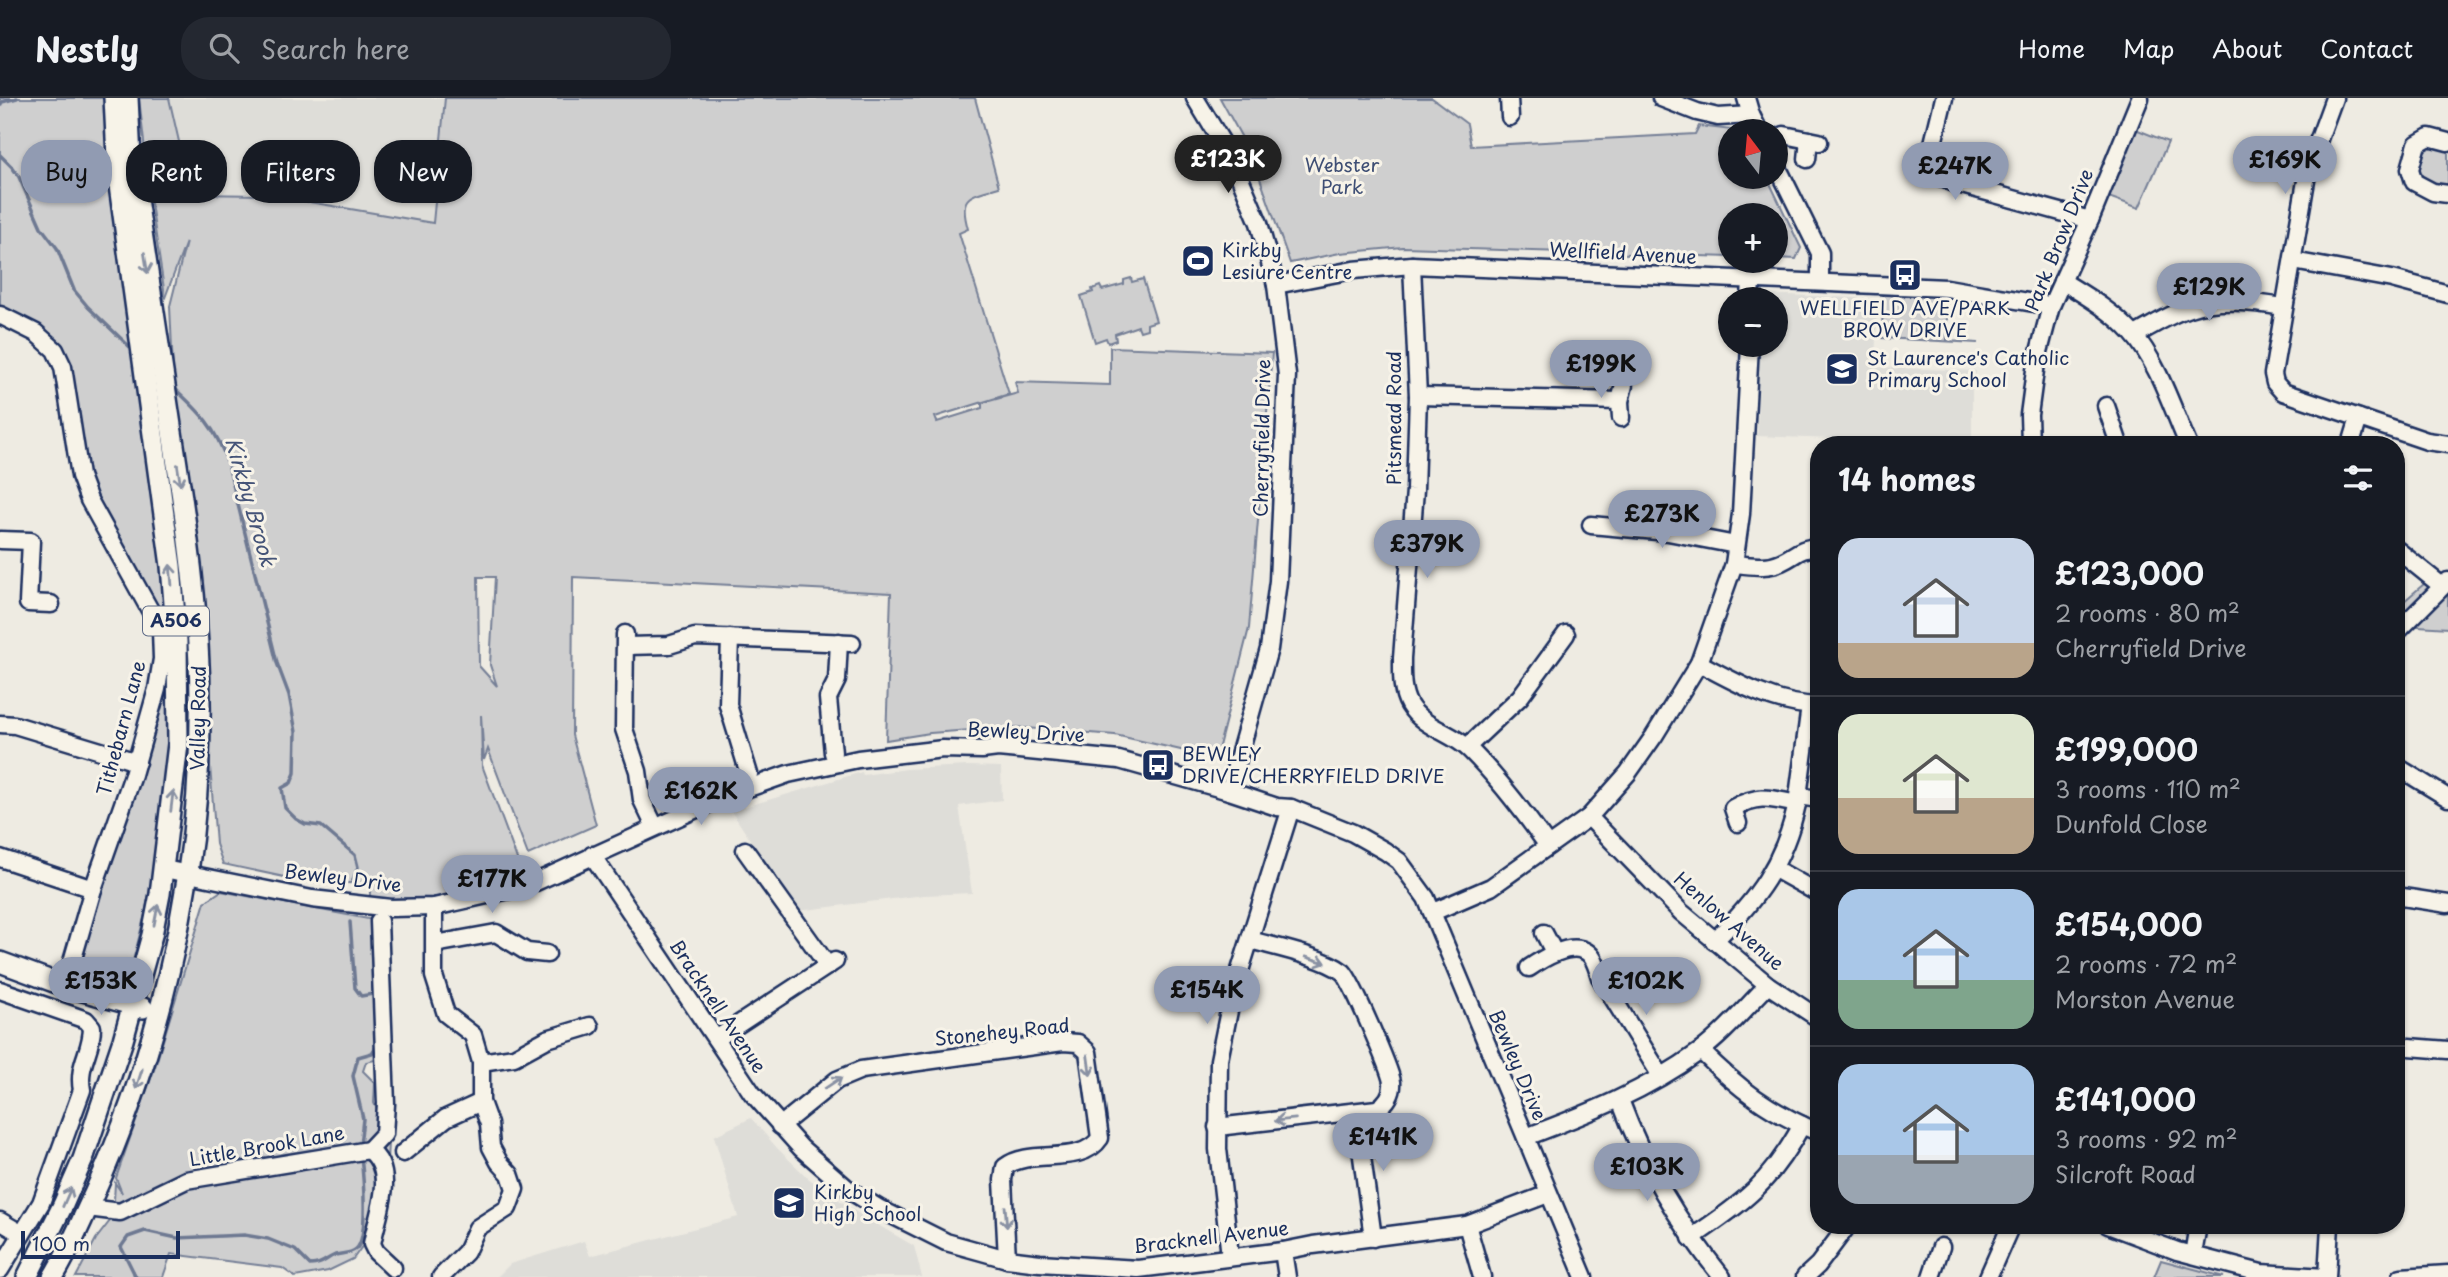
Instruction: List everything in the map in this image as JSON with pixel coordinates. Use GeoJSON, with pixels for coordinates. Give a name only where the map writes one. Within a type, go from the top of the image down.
{"type":"FeatureCollection","features":[{"type":"Feature","properties":{"kind":"main road","name":"Valley Road"},"geometry":{"type":"LineString","coordinates":[[27,1277],[83,1159],[111,1082],[133,1005],[152,935],[178,744],[177,641],[171,566],[118,178],[114,98]]}},
{"type":"Feature","properties":{"kind":"main road","name":"Valley Road"},"geometry":{"type":"LineString","coordinates":[[53,1277],[88,1208],[127,1117],[158,1013],[181,916],[198,776],[199,647],[192,562],[131,159],[128,98]]}},
{"type":"Feature","properties":{"kind":"main road"},"geometry":{"type":"LineString","coordinates":[[1,967],[158,1013]]}},
{"type":"Feature","properties":{"kind":"street","name":"Cherryfield Drive"},"geometry":{"type":"LineString","coordinates":[[1195,98],[1224,144],[1259,223],[1276,285],[1287,375],[1278,581],[1269,649],[1229,791]]}},
{"type":"Feature","properties":{"kind":"street"},"geometry":{"type":"LineString","coordinates":[[1510,117],[1511,98]]}},
{"type":"Feature","properties":{"kind":"street"},"geometry":{"type":"LineString","coordinates":[[1661,98],[1718,117],[1751,115]]}},
{"type":"Feature","properties":{"kind":"street"},"geometry":{"type":"LineString","coordinates":[[1746,98],[1753,119]]}},
{"type":"Feature","properties":{"kind":"street"},"geometry":{"type":"LineString","coordinates":[[1944,98],[1929,159],[1933,173],[1951,182],[2090,220]]}},
{"type":"Feature","properties":{"kind":"street","name":"Park Brow Drive"},"geometry":{"type":"LineString","coordinates":[[2030,436],[2029,415],[2036,363],[2051,306],[2140,98]]}},
{"type":"Feature","properties":{"kind":"street"},"geometry":{"type":"LineString","coordinates":[[2333,98],[2308,169],[2283,307],[2273,374],[2275,383],[2283,392],[2427,440],[2448,444]]}},
{"type":"Feature","properties":{"kind":"street"},"geometry":{"type":"LineString","coordinates":[[1788,136],[1814,141],[1807,159]]}},
{"type":"Feature","properties":{"kind":"street"},"geometry":{"type":"LineString","coordinates":[[2447,191],[2432,192],[2414,183],[2410,169],[2417,144],[2429,137],[2448,142]]}},
{"type":"Feature","properties":{"kind":"street"},"geometry":{"type":"LineString","coordinates":[[1788,188],[1820,253],[1820,281]]}},
{"type":"Feature","properties":{"kind":"street"},"geometry":{"type":"LineString","coordinates":[[2293,261],[2392,279],[2448,294]]}},
{"type":"Feature","properties":{"kind":"street","name":"Wellfield Avenue"},"geometry":{"type":"LineString","coordinates":[[1276,285],[1353,270],[1412,265],[1950,288],[2051,306]]}},
{"type":"Feature","properties":{"kind":"street","name":"Pitsmead Road"},"geometry":{"type":"LineString","coordinates":[[1412,265],[1418,396],[1415,489],[1402,685],[1409,704],[1422,720],[1467,747],[1514,798],[1548,846]]}},
{"type":"Feature","properties":{"kind":"street"},"geometry":{"type":"LineString","coordinates":[[1751,280],[1751,287]]}},
{"type":"Feature","properties":{"kind":"street"},"geometry":{"type":"LineString","coordinates":[[2063,281],[2100,304],[2135,335],[2169,398],[2185,436]]}},
{"type":"Feature","properties":{"kind":"street"},"geometry":{"type":"LineString","coordinates":[[2135,335],[2191,307],[2253,302],[2283,307]]}},
{"type":"Feature","properties":{"kind":"street","name":"Tithebarn Lane"},"geometry":{"type":"LineString","coordinates":[[0,315],[36,333],[55,350],[63,367],[84,488],[107,535],[161,630],[162,659],[157,689],[137,762],[93,889],[65,986]]}},
{"type":"Feature","properties":{"kind":"street"},"geometry":{"type":"LineString","coordinates":[[1433,912],[1490,887],[1589,817],[1628,773],[1699,663],[1734,564],[1741,513],[1749,357]]}},
{"type":"Feature","properties":{"kind":"street"},"geometry":{"type":"LineString","coordinates":[[1620,418],[1623,385]]}},
{"type":"Feature","properties":{"kind":"street"},"geometry":{"type":"LineString","coordinates":[[1418,396],[1620,401]]}},
{"type":"Feature","properties":{"kind":"street"},"geometry":{"type":"LineString","coordinates":[[2106,406],[2116,436]]}},
{"type":"Feature","properties":{"kind":"street"},"geometry":{"type":"LineString","coordinates":[[2353,436],[2359,418]]}},
{"type":"Feature","properties":{"kind":"street"},"geometry":{"type":"LineString","coordinates":[[1591,526],[1668,533],[1736,545]]}},
{"type":"Feature","properties":{"kind":"street"},"geometry":{"type":"LineString","coordinates":[[0,540],[31,541],[28,603],[51,604]]}},
{"type":"Feature","properties":{"kind":"street"},"geometry":{"type":"LineString","coordinates":[[1734,564],[1766,566],[1781,562],[1802,548],[1810,548]]}},
{"type":"Feature","properties":{"kind":"street"},"geometry":{"type":"LineString","coordinates":[[2405,555],[2445,584],[2405,624]]}},
{"type":"Feature","properties":{"kind":"street"},"geometry":{"type":"LineString","coordinates":[[1467,747],[1520,697],[1566,634]]}},
{"type":"Feature","properties":{"kind":"street"},"geometry":{"type":"LineString","coordinates":[[655,827],[642,800],[638,771],[624,729],[626,640],[669,645],[695,637],[845,643],[837,680],[828,698],[832,753]]}},
{"type":"Feature","properties":{"kind":"street"},"geometry":{"type":"LineString","coordinates":[[730,638],[728,705],[750,774]]}},
{"type":"Feature","properties":{"kind":"street"},"geometry":{"type":"LineString","coordinates":[[1699,663],[1740,685],[1777,699],[1810,705]]}},
{"type":"Feature","properties":{"kind":"street"},"geometry":{"type":"LineString","coordinates":[[0,724],[15,725],[137,762]]}},
{"type":"Feature","properties":{"kind":"street"},"geometry":{"type":"LineString","coordinates":[[1714,941],[1753,900],[1775,869],[1798,800],[1810,730]]}},
{"type":"Feature","properties":{"kind":"street","name":"Bewley Drive"},"geometry":{"type":"LineString","coordinates":[[163,869],[323,900],[391,908],[434,907],[527,886],[723,797],[788,774],[858,759],[943,749],[998,748],[1100,757],[1229,791],[1277,807],[1292,808],[1353,833],[1399,861],[1415,880],[1433,912],[1584,1277]]}},
{"type":"Feature","properties":{"kind":"street"},"geometry":{"type":"LineString","coordinates":[[2405,772],[2448,798]]}},
{"type":"Feature","properties":{"kind":"street"},"geometry":{"type":"LineString","coordinates":[[1731,810],[1752,798],[1810,799]]}},
{"type":"Feature","properties":{"kind":"street"},"geometry":{"type":"LineString","coordinates":[[1230,1256],[1217,1127],[1217,1082],[1222,1041],[1232,996],[1292,808]]}},
{"type":"Feature","properties":{"kind":"street","name":"Henlow Avenue"},"geometry":{"type":"LineString","coordinates":[[1589,817],[1681,912],[1768,985],[1810,1013]]}},
{"type":"Feature","properties":{"kind":"street"},"geometry":{"type":"LineString","coordinates":[[716,1039],[832,964],[745,850]]}},
{"type":"Feature","properties":{"kind":"street","name":"Bracknell Avenue"},"geometry":{"type":"LineString","coordinates":[[592,855],[752,1093],[780,1126],[849,1190],[946,1242],[1007,1259],[1075,1267],[1138,1269],[1467,1225],[1548,1194]]}},
{"type":"Feature","properties":{"kind":"street"},"geometry":{"type":"LineString","coordinates":[[0,858],[93,889]]}},
{"type":"Feature","properties":{"kind":"street"},"geometry":{"type":"LineString","coordinates":[[1775,869],[1810,889]]}},
{"type":"Feature","properties":{"kind":"street"},"geometry":{"type":"LineString","coordinates":[[2405,897],[2448,904]]}},
{"type":"Feature","properties":{"kind":"street"},"geometry":{"type":"LineString","coordinates":[[434,907],[434,976],[446,1014],[473,1035],[481,1062],[481,1102],[489,1124],[492,1147],[499,1162],[510,1174],[515,1189],[508,1208],[477,1228],[466,1252],[441,1277]]}},
{"type":"Feature","properties":{"kind":"street"},"geometry":{"type":"LineString","coordinates":[[361,1151],[384,1133],[386,1104],[379,921]]}},
{"type":"Feature","properties":{"kind":"street"},"geometry":{"type":"LineString","coordinates":[[435,944],[497,927],[527,952],[547,954]]}},
{"type":"Feature","properties":{"kind":"street"},"geometry":{"type":"LineString","coordinates":[[1544,933],[1554,952]]}},
{"type":"Feature","properties":{"kind":"street"},"geometry":{"type":"LineString","coordinates":[[1217,1127],[1377,1109],[1385,1105],[1390,1094],[1392,1081],[1346,975],[1331,964],[1250,940]]}},
{"type":"Feature","properties":{"kind":"street"},"geometry":{"type":"LineString","coordinates":[[1529,968],[1554,952],[1579,949],[1588,952],[1596,963],[1600,977],[1661,1076]]}},
{"type":"Feature","properties":{"kind":"street"},"geometry":{"type":"LineString","coordinates":[[1526,1137],[1620,1100],[1701,1051],[1768,985]]}},
{"type":"Feature","properties":{"kind":"street"},"geometry":{"type":"LineString","coordinates":[[0,990],[86,1020],[93,1027],[79,1074],[82,1090],[41,1203],[0,1270]]}},
{"type":"Feature","properties":{"kind":"street"},"geometry":{"type":"LineString","coordinates":[[481,1062],[514,1057],[547,1039],[590,1026]]}},
{"type":"Feature","properties":{"kind":"street","name":"Stonehey Road"},"geometry":{"type":"LineString","coordinates":[[780,1126],[837,1080],[860,1070],[1063,1042],[1078,1043],[1088,1052],[1100,1138],[1087,1151],[1017,1160],[1005,1167],[1003,1180],[1007,1259]]}},
{"type":"Feature","properties":{"kind":"street"},"geometry":{"type":"LineString","coordinates":[[2405,1047],[2448,1050]]}},
{"type":"Feature","properties":{"kind":"street"},"geometry":{"type":"LineString","coordinates":[[1701,1051],[1726,1076],[1760,1103],[1810,1128]]}},
{"type":"Feature","properties":{"kind":"street"},"geometry":{"type":"LineString","coordinates":[[1620,1100],[1646,1163],[1691,1238],[1723,1277]]}},
{"type":"Feature","properties":{"kind":"street"},"geometry":{"type":"LineString","coordinates":[[403,1153],[446,1118],[481,1102]]}},
{"type":"Feature","properties":{"kind":"street"},"geometry":{"type":"LineString","coordinates":[[1356,1112],[1373,1238]]}},
{"type":"Feature","properties":{"kind":"street"},"geometry":{"type":"LineString","coordinates":[[1691,1238],[1735,1209],[1761,1186],[1784,1157],[1802,1125]]}},
{"type":"Feature","properties":{"kind":"street","name":"Little Brook Lane"},"geometry":{"type":"LineString","coordinates":[[88,1208],[120,1212],[186,1180],[361,1151],[380,1158],[384,1172],[384,1193],[372,1244],[376,1252],[393,1268]]}},
{"type":"Feature","properties":{"kind":"street"},"geometry":{"type":"LineString","coordinates":[[0,1221],[22,1234]]}},
{"type":"Feature","properties":{"kind":"street"},"geometry":{"type":"LineString","coordinates":[[1467,1225],[1482,1277]]}},
{"type":"Feature","properties":{"kind":"street"},"geometry":{"type":"LineString","coordinates":[[1805,1277],[1818,1265],[1841,1234]]}},
{"type":"Feature","properties":{"kind":"street"},"geometry":{"type":"LineString","coordinates":[[1988,1277],[2007,1234]]}},
{"type":"Feature","properties":{"kind":"street"},"geometry":{"type":"LineString","coordinates":[[2134,1234],[2193,1255],[2261,1273],[2326,1277],[2329,1234]]}},
{"type":"Feature","properties":{"kind":"street"},"geometry":{"type":"LineString","coordinates":[[2193,1255],[2196,1234]]}},
{"type":"Feature","properties":{"kind":"street"},"geometry":{"type":"LineString","coordinates":[[1283,1251],[1286,1277]]}},
{"type":"Feature","properties":{"kind":"street"},"geometry":{"type":"LineString","coordinates":[[1931,1277],[1934,1252]]}},
{"type":"Feature","properties":{"kind":"street"},"geometry":{"type":"LineString","coordinates":[[1818,1265],[1831,1277]]}},
{"type":"Feature","properties":{"kind":"street"},"geometry":{"type":"LineString","coordinates":[[2401,1277],[2438,1276]]}},
{"type":"Feature","properties":{"kind":"shaded area"},"geometry":{"type":"Polygon","coordinates":[[[161,98],[446,98],[442,140],[374,140],[374,203],[436,203],[434,223],[189,205],[227,203],[227,140],[172,140],[161,98]]]}},
{"type":"Feature","properties":{"kind":"shaded area","name":"St Laurence's Catholic Primary School"},"geometry":{"type":"Polygon","coordinates":[[[1788,295],[1874,299],[1877,303],[1875,367],[1976,371],[1972,387],[1972,436],[1810,436],[1810,438],[1757,436],[1760,357],[1788,357],[1788,295]]]}},
{"type":"Feature","properties":{"kind":"shaded area"},"geometry":{"type":"Polygon","coordinates":[[[1001,767],[1002,800],[959,806],[972,893],[924,895],[798,911],[731,811],[862,772],[863,775],[907,769],[1001,767]]]}},
{"type":"Feature","properties":{"kind":"shaded area","name":"Kirkby High School"},"geometry":{"type":"Polygon","coordinates":[[[751,1118],[808,1178],[859,1214],[914,1246],[922,1277],[497,1277],[510,1264],[584,1241],[590,1256],[738,1217],[714,1136],[751,1118]]]}},
{"type":"Feature","properties":{"kind":"green space"},"geometry":{"type":"Polygon","coordinates":[[[0,98],[109,98],[168,631],[94,501],[84,473],[72,374],[0,307],[0,98]]]}},
{"type":"Feature","properties":{"kind":"green space"},"geometry":{"type":"Polygon","coordinates":[[[139,98],[169,98],[179,140],[144,140],[139,98]]]}},
{"type":"Feature","properties":{"kind":"green space"},"geometry":{"type":"Polygon","coordinates":[[[445,98],[975,98],[999,187],[969,198],[965,209],[968,229],[959,233],[1009,394],[935,417],[937,422],[982,408],[982,403],[1018,393],[1015,382],[1110,385],[1110,347],[1272,353],[1249,628],[1216,758],[1115,735],[1013,727],[930,733],[886,740],[891,593],[573,577],[572,735],[596,825],[528,855],[488,749],[484,760],[481,715],[482,765],[527,886],[482,896],[370,905],[370,884],[303,881],[223,864],[216,844],[206,713],[200,565],[173,370],[170,306],[186,242],[163,303],[164,289],[151,203],[227,203],[227,194],[241,195],[241,203],[315,203],[433,223],[435,203],[472,203],[472,140],[441,140],[445,98]],[[478,577],[479,666],[497,686],[490,665],[495,577],[478,577]]]}},
{"type":"Feature","properties":{"kind":"green space","name":"Webster Park"},"geometry":{"type":"Polygon","coordinates":[[[1220,98],[1432,98],[1467,124],[1471,146],[1695,134],[1699,126],[1718,128],[1718,189],[1773,189],[1779,203],[1718,203],[1718,257],[1403,247],[1340,253],[1290,263],[1252,156],[1220,98]]]}},
{"type":"Feature","properties":{"kind":"green space"},"geometry":{"type":"Polygon","coordinates":[[[2128,126],[2168,142],[2139,208],[2100,194],[2128,126]]]}},
{"type":"Feature","properties":{"kind":"green space"},"geometry":{"type":"Polygon","coordinates":[[[2448,142],[2448,186],[2414,182],[2417,144],[2448,142]]]}},
{"type":"Feature","properties":{"kind":"green space","name":"Webster Park"},"geometry":{"type":"Polygon","coordinates":[[[1788,221],[1801,248],[1796,259],[1788,259],[1788,221]]]}},
{"type":"Feature","properties":{"kind":"green space"},"geometry":{"type":"Polygon","coordinates":[[[1131,278],[1132,282],[1143,279],[1156,321],[1147,324],[1147,329],[1140,331],[1138,326],[1115,334],[1116,340],[1108,343],[1106,338],[1095,342],[1081,296],[1100,286],[1102,290],[1124,284],[1124,280],[1131,278]]]}},
{"type":"Feature","properties":{"kind":"green space"},"geometry":{"type":"Polygon","coordinates":[[[1883,285],[1947,288],[1947,341],[1978,343],[1882,338],[1883,285]]]}},
{"type":"Feature","properties":{"kind":"green space"},"geometry":{"type":"Polygon","coordinates":[[[2432,577],[2448,582],[2448,628],[2405,625],[2405,600],[2432,577]]]}},
{"type":"Feature","properties":{"kind":"green space"},"geometry":{"type":"Polygon","coordinates":[[[168,640],[170,744],[154,869],[131,969],[105,983],[75,973],[168,640]]]}},
{"type":"Feature","properties":{"kind":"green space"},"geometry":{"type":"Polygon","coordinates":[[[221,891],[379,921],[384,1058],[366,1062],[363,1071],[375,1083],[374,1103],[385,1127],[389,1124],[384,1216],[353,1259],[328,1271],[295,1277],[282,1268],[171,1254],[163,1277],[136,1277],[133,1270],[134,1277],[76,1277],[96,1239],[113,1217],[115,1183],[122,1193],[116,1178],[155,1067],[205,902],[221,891]]]}},
{"type":"Feature","properties":{"kind":"green space"},"geometry":{"type":"Polygon","coordinates":[[[2161,1260],[2224,1277],[2154,1277],[2161,1260]]]}},
{"type":"Feature","properties":{"kind":"waterway","name":"Kirkby Brook"},"geometry":{"type":"LineString","coordinates":[[0,106],[2,102],[17,98]]}},
{"type":"Feature","properties":{"kind":"waterway","name":"Kirkby Brook"},"geometry":{"type":"LineString","coordinates":[[0,155],[19,177],[41,227],[57,248],[74,290],[133,350]]}},
{"type":"Feature","properties":{"kind":"waterway","name":"Kirkby Brook"},"geometry":{"type":"LineString","coordinates":[[172,386],[206,421],[228,464],[277,663],[289,695],[296,732],[295,773],[291,783],[282,788],[285,808],[305,824],[321,826],[355,855],[358,867],[352,883]]}},
{"type":"Feature","properties":{"kind":"waterway","name":"Kirkby Brook"},"geometry":{"type":"LineString","coordinates":[[350,922],[355,988],[361,996],[373,994],[376,997]]}},
{"type":"Feature","properties":{"kind":"waterway","name":"Kirkby Brook"},"geometry":{"type":"LineString","coordinates":[[360,1145],[363,1119],[353,1076],[358,1057],[372,1053],[377,1045]]}},
{"type":"Feature","properties":{"kind":"waterway","name":"Kirkby Brook"},"geometry":{"type":"LineString","coordinates":[[136,1277],[121,1247],[128,1237],[145,1231],[177,1238],[244,1235],[268,1239],[295,1250],[310,1265],[354,1251],[360,1243],[364,1219],[361,1156]]}},
{"type":"Feature","properties":{"kind":"place","name":"Kirkby Lesiure Centre"},"geometry":{"type":"Point","coordinates":[1198,261]}},
{"type":"Feature","properties":{"kind":"place","name":"WELLFIELD AVE/PARK BROW DRIVE"},"geometry":{"type":"Point","coordinates":[1905,275]}},
{"type":"Feature","properties":{"kind":"place","name":"St Laurence's Catholic Primary School"},"geometry":{"type":"Point","coordinates":[1842,369]}},
{"type":"Feature","properties":{"kind":"place","name":"BEWLEY DRIVE/CHERRYFIELD DRIVE"},"geometry":{"type":"Point","coordinates":[1158,765]}},
{"type":"Feature","properties":{"kind":"place","name":"Kirkby High School"},"geometry":{"type":"Point","coordinates":[789,1203]}}]}
